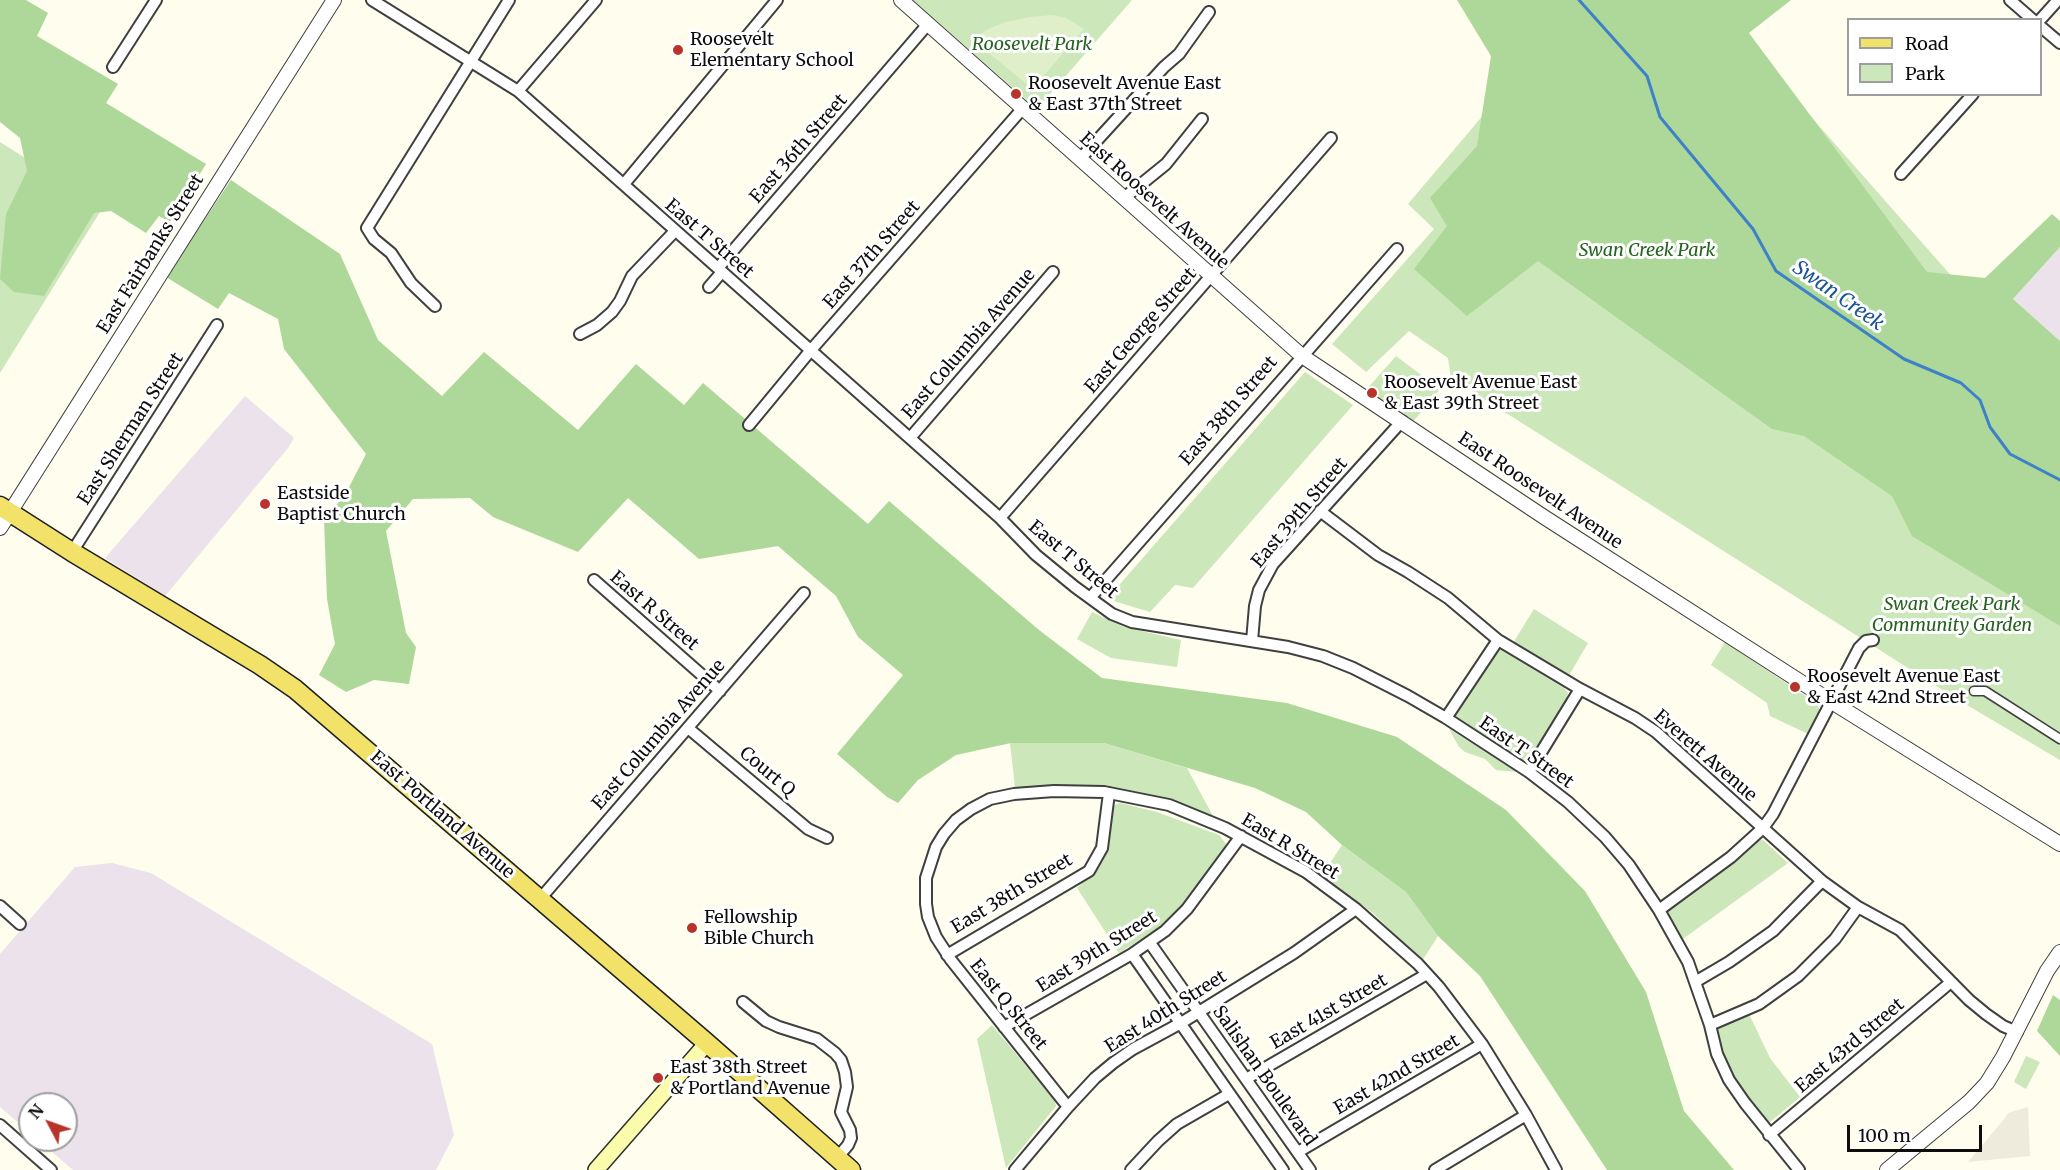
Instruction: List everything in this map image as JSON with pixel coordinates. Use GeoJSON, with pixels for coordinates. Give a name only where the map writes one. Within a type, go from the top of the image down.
{"type":"FeatureCollection","features":[{"type":"Feature","properties":{"kind":"main road","name":"East Portland Avenue"},"geometry":{"type":"LineString","coordinates":[[5,509],[296,689],[844,1164]]}},
{"type":"Feature","properties":{"kind":"main road"},"geometry":{"type":"LineString","coordinates":[[596,1170],[707,1043]]}},
{"type":"Feature","properties":{"kind":"street"},"geometry":{"type":"LineString","coordinates":[[113,67],[156,0]]}},
{"type":"Feature","properties":{"kind":"street","name":"East Fairbanks Street"},"geometry":{"type":"LineString","coordinates":[[0,528],[5,509],[334,0]]}},
{"type":"Feature","properties":{"kind":"street","name":"East T Street"},"geometry":{"type":"LineString","coordinates":[[372,0],[518,91],[1000,518],[1036,555],[1112,614],[1132,622],[1252,641],[1323,656],[1353,668],[1446,718],[1529,772],[1568,802],[1605,837],[1632,870],[1659,910],[1688,962],[1710,1025],[1717,1054],[1730,1080],[1769,1135],[1799,1170]]}},
{"type":"Feature","properties":{"kind":"street"},"geometry":{"type":"LineString","coordinates":[[435,306],[411,283],[391,253],[368,233],[367,228],[509,0]]}},
{"type":"Feature","properties":{"kind":"street"},"geometry":{"type":"LineString","coordinates":[[518,91],[596,0]]}},
{"type":"Feature","properties":{"kind":"street"},"geometry":{"type":"LineString","coordinates":[[624,184],[777,0]]}},
{"type":"Feature","properties":{"kind":"street","name":"East Roosevelt Avenue"},"geometry":{"type":"LineString","coordinates":[[901,0],[1302,356],[1544,517],[1832,702],[2060,844]]}},
{"type":"Feature","properties":{"kind":"street"},"geometry":{"type":"LineString","coordinates":[[2010,0],[2031,18]]}},
{"type":"Feature","properties":{"kind":"street"},"geometry":{"type":"LineString","coordinates":[[2042,18],[2058,0]]}},
{"type":"Feature","properties":{"kind":"street"},"geometry":{"type":"LineString","coordinates":[[1080,159],[1164,67],[1179,54],[1209,12]]}},
{"type":"Feature","properties":{"kind":"street","name":"East 36th Street"},"geometry":{"type":"LineString","coordinates":[[709,286],[720,270],[928,24]]}},
{"type":"Feature","properties":{"kind":"street"},"geometry":{"type":"LineString","coordinates":[[2042,28],[2060,43]]}},
{"type":"Feature","properties":{"kind":"street"},"geometry":{"type":"LineString","coordinates":[[1900,174],[1970,96]]}},
{"type":"Feature","properties":{"kind":"street","name":"East 37th Street"},"geometry":{"type":"LineString","coordinates":[[749,425],[811,350],[1023,108]]}},
{"type":"Feature","properties":{"kind":"street"},"geometry":{"type":"LineString","coordinates":[[1124,198],[1166,164],[1202,119]]}},
{"type":"Feature","properties":{"kind":"street","name":"East George Street"},"geometry":{"type":"LineString","coordinates":[[1000,518],[1331,138]]}},
{"type":"Feature","properties":{"kind":"street"},"geometry":{"type":"LineString","coordinates":[[580,334],[597,326],[612,312],[620,302],[632,276],[675,231]]}},
{"type":"Feature","properties":{"kind":"street","name":"East 38th Street"},"geometry":{"type":"LineString","coordinates":[[1090,598],[1397,249]]}},
{"type":"Feature","properties":{"kind":"street","name":"East Columbia Avenue"},"geometry":{"type":"LineString","coordinates":[[910,438],[1053,272]]}},
{"type":"Feature","properties":{"kind":"street","name":"East Sherman Street"},"geometry":{"type":"LineString","coordinates":[[72,552],[217,325]]}},
{"type":"Feature","properties":{"kind":"street","name":"East 39th Street"},"geometry":{"type":"LineString","coordinates":[[1252,641],[1255,606],[1265,576],[1273,564],[1402,421]]}},
{"type":"Feature","properties":{"kind":"street","name":"Everett Avenue"},"geometry":{"type":"LineString","coordinates":[[1320,511],[1378,555],[1448,598],[1498,640],[1656,732],[1822,881],[1858,907],[1900,930],[1986,1014],[2003,1026],[2017,1032]]}},
{"type":"Feature","properties":{"kind":"street","name":"East R Street"},"geometry":{"type":"LineString","coordinates":[[594,580],[720,690]]}},
{"type":"Feature","properties":{"kind":"street","name":"East Columbia Avenue"},"geometry":{"type":"LineString","coordinates":[[540,899],[804,593]]}},
{"type":"Feature","properties":{"kind":"street"},"geometry":{"type":"LineString","coordinates":[[1446,718],[1498,640]]}},
{"type":"Feature","properties":{"kind":"street"},"geometry":{"type":"LineString","coordinates":[[1659,910],[1731,857],[1763,828],[1773,814],[1859,648],[1866,641],[1873,640]]}},
{"type":"Feature","properties":{"kind":"street"},"geometry":{"type":"LineString","coordinates":[[1529,772],[1580,689]]}},
{"type":"Feature","properties":{"kind":"street"},"geometry":{"type":"LineString","coordinates":[[1974,691],[1985,691],[2060,739]]}},
{"type":"Feature","properties":{"kind":"street","name":"Court Q"},"geometry":{"type":"LineString","coordinates":[[688,728],[808,829],[827,838]]}},
{"type":"Feature","properties":{"kind":"street","name":"East R Street"},"geometry":{"type":"LineString","coordinates":[[956,820],[971,809],[990,800],[1014,794],[1085,791],[1109,793],[1169,805],[1209,820],[1306,872],[1356,909],[1427,974],[1450,1000],[1482,1044],[1526,1115],[1556,1170]]}},
{"type":"Feature","properties":{"kind":"street","name":"East 38th Street"},"geometry":{"type":"LineString","coordinates":[[947,955],[1084,875],[1102,848],[1109,793]]}},
{"type":"Feature","properties":{"kind":"street","name":"East Q Street"},"geometry":{"type":"LineString","coordinates":[[956,820],[936,847],[926,878],[928,917],[947,955],[1068,1107]]}},
{"type":"Feature","properties":{"kind":"street","name":"East 39th Street"},"geometry":{"type":"LineString","coordinates":[[1004,1027],[1150,943],[1180,917],[1241,836]]}},
{"type":"Feature","properties":{"kind":"street"},"geometry":{"type":"LineString","coordinates":[[1695,982],[1729,962],[1773,931],[1822,881]]}},
{"type":"Feature","properties":{"kind":"street"},"geometry":{"type":"LineString","coordinates":[[0,906],[20,924]]}},
{"type":"Feature","properties":{"kind":"street"},"geometry":{"type":"LineString","coordinates":[[1710,1025],[1759,1004],[1798,976],[1835,939],[1858,907]]}},
{"type":"Feature","properties":{"kind":"street","name":"East 40th Street"},"geometry":{"type":"LineString","coordinates":[[1015,1170],[1068,1107],[1095,1078],[1113,1063],[1132,1049],[1181,1023],[1294,953],[1356,909]]}},
{"type":"Feature","properties":{"kind":"street","name":"Salishan Boulevard"},"geometry":{"type":"LineString","coordinates":[[1150,943],[1310,1170]]}},
{"type":"Feature","properties":{"kind":"street"},"geometry":{"type":"LineString","coordinates":[[1887,1170],[1969,1102],[1987,1083],[2017,1032],[2047,971],[2060,952]]}},
{"type":"Feature","properties":{"kind":"street"},"geometry":{"type":"LineString","coordinates":[[1132,954],[1230,1094],[1277,1168]]}},
{"type":"Feature","properties":{"kind":"street","name":"East 41st Street"},"geometry":{"type":"LineString","coordinates":[[1246,1079],[1427,974]]}},
{"type":"Feature","properties":{"kind":"street","name":"East 43rd Street"},"geometry":{"type":"LineString","coordinates":[[1769,1135],[1952,982]]}},
{"type":"Feature","properties":{"kind":"street"},"geometry":{"type":"LineString","coordinates":[[743,1002],[766,1021],[779,1028],[817,1039],[841,1060],[847,1087],[841,1112],[850,1130],[851,1138],[844,1164]]}},
{"type":"Feature","properties":{"kind":"street","name":"East 42nd Street"},"geometry":{"type":"LineString","coordinates":[[1298,1152],[1482,1044]]}},
{"type":"Feature","properties":{"kind":"street"},"geometry":{"type":"LineString","coordinates":[[1131,1170],[1177,1124],[1230,1094]]}},
{"type":"Feature","properties":{"kind":"street"},"geometry":{"type":"LineString","coordinates":[[1435,1170],[1526,1115]]}},
{"type":"Feature","properties":{"kind":"street"},"geometry":{"type":"LineString","coordinates":[[0,1125],[51,1170]]}},
{"type":"Feature","properties":{"kind":"shaded area"},"geometry":{"type":"Polygon","coordinates":[[[2060,247],[2060,341],[2013,299],[2060,247]]]}},
{"type":"Feature","properties":{"kind":"shaded area"},"geometry":{"type":"Polygon","coordinates":[[[245,396],[294,438],[165,596],[105,558],[245,396]]]}},
{"type":"Feature","properties":{"kind":"shaded area"},"geometry":{"type":"Polygon","coordinates":[[[112,863],[151,873],[432,1044],[454,1135],[436,1170],[73,1170],[52,1152],[78,1152],[78,1092],[18,1092],[18,1123],[0,1107],[0,954],[75,867],[112,863]]]}},
{"type":"Feature","properties":{"kind":"shaded area"},"geometry":{"type":"Polygon","coordinates":[[[2028,1107],[2030,1156],[1968,1162],[2008,1113],[2028,1107]]]}},
{"type":"Feature","properties":{"kind":"green space"},"geometry":{"type":"Polygon","coordinates":[[[0,0],[26,0],[48,13],[37,36],[118,84],[106,103],[206,164],[170,222],[159,216],[146,233],[111,211],[94,213],[44,296],[14,292],[0,279],[6,214],[27,171],[20,138],[0,122],[0,0]]]}},
{"type":"Feature","properties":{"kind":"green space","name":"Roosevelt Park"},"geometry":{"type":"Polygon","coordinates":[[[913,0],[1132,0],[1037,109],[913,0]]]}},
{"type":"Feature","properties":{"kind":"green space","name":"Swan Creek Park"},"geometry":{"type":"Polygon","coordinates":[[[1457,0],[1791,0],[1749,33],[1927,272],[1985,278],[2052,214],[2060,221],[2060,247],[2013,299],[2060,341],[2060,626],[1912,536],[1892,496],[1804,436],[1772,429],[1538,261],[1467,316],[1414,269],[1447,226],[1430,198],[1477,146],[1491,56],[1457,0]]]}},
{"type":"Feature","properties":{"kind":"green space","name":"Swan Creek Park"},"geometry":{"type":"Polygon","coordinates":[[[1708,0],[1970,297],[2060,379],[2060,760],[1960,701],[1451,378],[1448,358],[1409,331],[1366,372],[1332,344],[1434,229],[1408,204],[1562,22],[1708,0]]]}},
{"type":"Feature","properties":{"kind":"green space"},"geometry":{"type":"Polygon","coordinates":[[[1052,15],[1066,18],[1084,29],[1034,87],[1030,87],[973,40],[986,30],[1005,22],[1052,15]]]}},
{"type":"Feature","properties":{"kind":"green space"},"geometry":{"type":"Polygon","coordinates":[[[0,142],[103,207],[0,373],[0,142]]]}},
{"type":"Feature","properties":{"kind":"green space"},"geometry":{"type":"Polygon","coordinates":[[[231,180],[340,254],[378,340],[442,396],[484,352],[578,430],[636,364],[684,405],[703,383],[868,524],[889,501],[1039,630],[1102,678],[1287,703],[1397,737],[1506,810],[1585,891],[1646,992],[1684,1111],[1734,1170],[1607,1170],[1480,976],[1438,936],[1406,892],[1342,845],[1306,812],[1255,788],[1104,743],[1011,743],[956,755],[918,780],[898,803],[887,797],[837,754],[903,675],[858,637],[836,596],[778,546],[699,559],[628,498],[578,552],[493,517],[470,498],[413,499],[386,531],[406,633],[416,647],[409,684],[374,680],[346,692],[319,675],[335,644],[327,599],[324,520],[346,493],[366,454],[284,349],[278,319],[229,293],[218,309],[166,277],[231,180]]]}},
{"type":"Feature","properties":{"kind":"green space"},"geometry":{"type":"Polygon","coordinates":[[[1396,356],[1440,389],[1413,422],[1366,390],[1396,356]]]}},
{"type":"Feature","properties":{"kind":"green space"},"geometry":{"type":"Polygon","coordinates":[[[1305,372],[1353,405],[1193,588],[1175,585],[1150,612],[1107,599],[1305,372]]]}},
{"type":"Feature","properties":{"kind":"green space"},"geometry":{"type":"Polygon","coordinates":[[[1534,609],[1588,643],[1568,677],[1513,643],[1534,609]]]}},
{"type":"Feature","properties":{"kind":"green space"},"geometry":{"type":"Polygon","coordinates":[[[1092,612],[1124,627],[1181,640],[1177,667],[1111,658],[1077,639],[1092,612]]]}},
{"type":"Feature","properties":{"kind":"green space"},"geometry":{"type":"Polygon","coordinates":[[[1725,642],[1816,703],[1819,708],[1818,717],[1808,734],[1770,716],[1767,703],[1711,665],[1725,642]]]}},
{"type":"Feature","properties":{"kind":"green space"},"geometry":{"type":"Polygon","coordinates":[[[1496,650],[1501,650],[1564,688],[1568,693],[1566,702],[1529,758],[1522,761],[1456,720],[1453,715],[1496,650]]]}},
{"type":"Feature","properties":{"kind":"green space"},"geometry":{"type":"Polygon","coordinates":[[[1449,729],[1517,772],[1496,770],[1485,759],[1465,752],[1459,747],[1449,729]]]}},
{"type":"Feature","properties":{"kind":"green space"},"geometry":{"type":"Polygon","coordinates":[[[1010,743],[1104,743],[1187,768],[1213,816],[1161,797],[1106,788],[1015,787],[1010,743]]]}},
{"type":"Feature","properties":{"kind":"green space"},"geometry":{"type":"Polygon","coordinates":[[[1120,803],[1157,812],[1219,835],[1227,845],[1178,910],[1158,928],[1119,953],[1077,888],[1099,867],[1107,850],[1110,810],[1120,803]]]}},
{"type":"Feature","properties":{"kind":"green space"},"geometry":{"type":"Polygon","coordinates":[[[1756,839],[1763,840],[1788,863],[1680,941],[1665,914],[1666,910],[1756,839]]]}},
{"type":"Feature","properties":{"kind":"green space"},"geometry":{"type":"Polygon","coordinates":[[[1342,845],[1406,892],[1438,936],[1422,961],[1373,913],[1322,875],[1342,845]]]}},
{"type":"Feature","properties":{"kind":"green space"},"geometry":{"type":"Polygon","coordinates":[[[2053,995],[2060,1000],[2060,1056],[2037,1031],[2053,995]]]}},
{"type":"Feature","properties":{"kind":"green space"},"geometry":{"type":"Polygon","coordinates":[[[1749,1014],[1770,1058],[1800,1097],[1770,1122],[1765,1122],[1739,1089],[1723,1061],[1715,1030],[1718,1026],[1749,1014]]]}},
{"type":"Feature","properties":{"kind":"green space"},"geometry":{"type":"Polygon","coordinates":[[[992,1025],[1055,1101],[1056,1106],[1006,1168],[977,1039],[992,1025]]]}},
{"type":"Feature","properties":{"kind":"green space"},"geometry":{"type":"Polygon","coordinates":[[[2026,1056],[2040,1062],[2026,1089],[2014,1082],[2026,1056]]]}},
{"type":"Feature","properties":{"kind":"waterway","name":"Swan Creek"},"geometry":{"type":"LineString","coordinates":[[1579,0],[1647,76],[1660,117],[1753,229],[1776,271],[1904,359],[1961,383],[1980,400],[1990,427],[2010,454],[2060,480]]}},
{"type":"Feature","properties":{"kind":"place","name":"Roosevelt Elementary School"},"geometry":{"type":"Point","coordinates":[678,50]}},
{"type":"Feature","properties":{"kind":"place","name":"Roosevelt Avenue East & East 37th Street"},"geometry":{"type":"Point","coordinates":[1016,94]}},
{"type":"Feature","properties":{"kind":"place","name":"Roosevelt Avenue East & East 39th Street"},"geometry":{"type":"Point","coordinates":[1372,393]}},
{"type":"Feature","properties":{"kind":"place","name":"Eastside Baptist Church"},"geometry":{"type":"Point","coordinates":[265,504]}},
{"type":"Feature","properties":{"kind":"place","name":"Roosevelt Avenue East & East 42nd Street"},"geometry":{"type":"Point","coordinates":[1795,687]}},
{"type":"Feature","properties":{"kind":"place","name":"Fellowship Bible Church"},"geometry":{"type":"Point","coordinates":[692,928]}},
{"type":"Feature","properties":{"kind":"place","name":"East 38th Street & Portland Avenue"},"geometry":{"type":"Point","coordinates":[658,1078]}},
{"type":"Feature","properties":{"kind":"park label","name":"Swan Creek Park Community Garden"},"geometry":{"type":"Point","coordinates":[1952,615]}}]}
